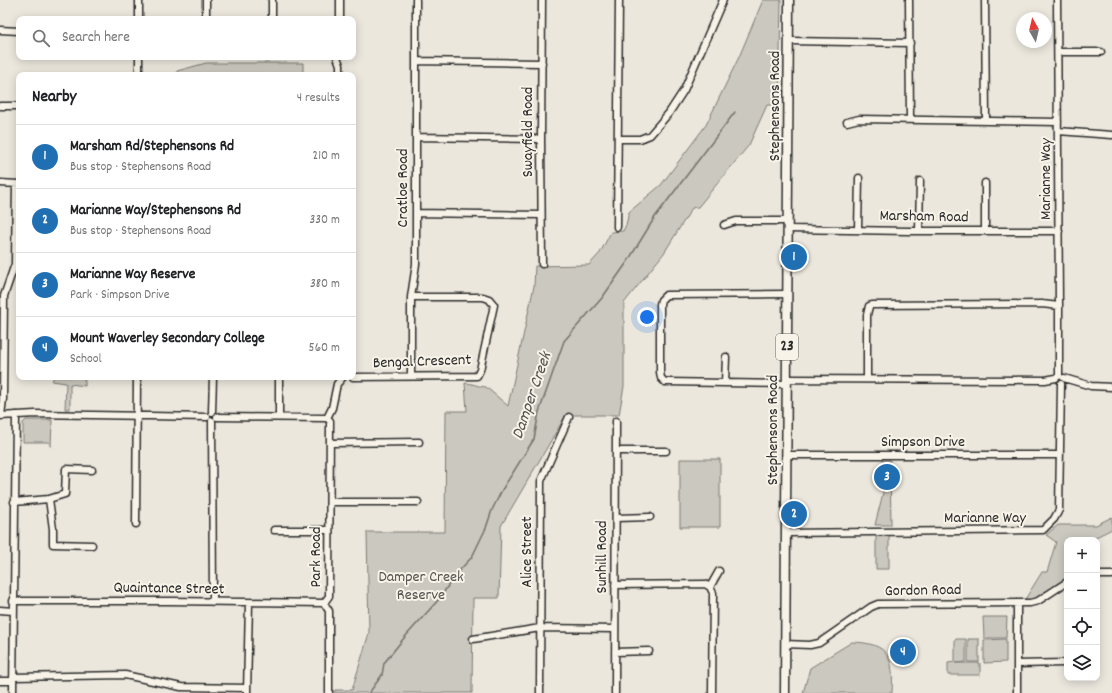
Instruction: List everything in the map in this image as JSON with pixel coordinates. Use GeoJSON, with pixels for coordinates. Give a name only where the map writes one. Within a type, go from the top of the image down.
{"type":"FeatureCollection","features":[{"type":"Feature","properties":{"kind":"main road","name":"Stephensons Road"},"geometry":{"type":"LineString","coordinates":[[785,693],[789,0]]}},
{"type":"Feature","properties":{"kind":"street"},"geometry":{"type":"LineString","coordinates":[[139,0],[139,16]]}},
{"type":"Feature","properties":{"kind":"street"},"geometry":{"type":"LineString","coordinates":[[206,0],[206,16]]}},
{"type":"Feature","properties":{"kind":"street"},"geometry":{"type":"LineString","coordinates":[[272,0],[272,16]]}},
{"type":"Feature","properties":{"kind":"street"},"geometry":{"type":"LineString","coordinates":[[340,0],[340,16]]}},
{"type":"Feature","properties":{"kind":"street","name":"Cratloe Road"},"geometry":{"type":"LineString","coordinates":[[410,376],[411,297],[416,264],[416,0]]}},
{"type":"Feature","properties":{"kind":"street","name":"Swayfield Road"},"geometry":{"type":"LineString","coordinates":[[542,0],[542,264]]}},
{"type":"Feature","properties":{"kind":"street"},"geometry":{"type":"LineString","coordinates":[[617,227],[619,0]]}},
{"type":"Feature","properties":{"kind":"street"},"geometry":{"type":"LineString","coordinates":[[618,139],[640,139],[650,135],[669,113],[684,90],[723,0]]}},
{"type":"Feature","properties":{"kind":"street"},"geometry":{"type":"LineString","coordinates":[[909,0],[910,119]]}},
{"type":"Feature","properties":{"kind":"street"},"geometry":{"type":"LineString","coordinates":[[985,0],[986,121]]}},
{"type":"Feature","properties":{"kind":"street","name":"Marianne Way"},"geometry":{"type":"LineString","coordinates":[[786,532],[1043,530],[1054,519],[1059,510],[1060,306],[1057,0]]}},
{"type":"Feature","properties":{"kind":"street"},"geometry":{"type":"LineString","coordinates":[[0,30],[16,30]]}},
{"type":"Feature","properties":{"kind":"street"},"geometry":{"type":"LineString","coordinates":[[789,41],[910,43]]}},
{"type":"Feature","properties":{"kind":"street"},"geometry":{"type":"LineString","coordinates":[[1058,52],[1101,52]]}},
{"type":"Feature","properties":{"kind":"street"},"geometry":{"type":"LineString","coordinates":[[139,60],[139,72]]}},
{"type":"Feature","properties":{"kind":"street"},"geometry":{"type":"LineString","coordinates":[[338,60],[340,72]]}},
{"type":"Feature","properties":{"kind":"street"},"geometry":{"type":"LineString","coordinates":[[416,61],[542,63]]}},
{"type":"Feature","properties":{"kind":"street"},"geometry":{"type":"LineString","coordinates":[[0,106],[16,106]]}},
{"type":"Feature","properties":{"kind":"street"},"geometry":{"type":"LineString","coordinates":[[848,122],[859,119],[910,119],[1058,122]]}},
{"type":"Feature","properties":{"kind":"street"},"geometry":{"type":"LineString","coordinates":[[1058,131],[1112,135]]}},
{"type":"Feature","properties":{"kind":"street"},"geometry":{"type":"LineString","coordinates":[[416,137],[541,139]]}},
{"type":"Feature","properties":{"kind":"street"},"geometry":{"type":"LineString","coordinates":[[858,229],[859,178]]}},
{"type":"Feature","properties":{"kind":"street"},"geometry":{"type":"LineString","coordinates":[[918,231],[920,181]]}},
{"type":"Feature","properties":{"kind":"street"},"geometry":{"type":"LineString","coordinates":[[0,183],[16,184]]}},
{"type":"Feature","properties":{"kind":"street"},"geometry":{"type":"LineString","coordinates":[[985,183],[985,231]]}},
{"type":"Feature","properties":{"kind":"street"},"geometry":{"type":"LineString","coordinates":[[416,213],[541,215]]}},
{"type":"Feature","properties":{"kind":"street","name":"Marsham Road"},"geometry":{"type":"LineString","coordinates":[[724,225],[736,221],[858,229],[918,231],[1059,231]]}},
{"type":"Feature","properties":{"kind":"street"},"geometry":{"type":"LineString","coordinates":[[16,224],[15,264],[2,296],[2,416],[328,418],[338,384],[342,380]]}},
{"type":"Feature","properties":{"kind":"street"},"geometry":{"type":"LineString","coordinates":[[787,294],[670,295],[663,298],[660,304],[661,378],[668,382],[725,383],[867,379],[1060,380],[1091,386],[1112,387]]}},
{"type":"Feature","properties":{"kind":"street","name":"Bengal Crescent"},"geometry":{"type":"LineString","coordinates":[[356,376],[477,376],[480,370],[494,305],[489,299],[483,297],[411,297]]}},
{"type":"Feature","properties":{"kind":"street"},"geometry":{"type":"LineString","coordinates":[[867,379],[867,315],[868,309],[872,305],[1042,304],[1060,306]]}},
{"type":"Feature","properties":{"kind":"street"},"geometry":{"type":"LineString","coordinates":[[725,383],[726,357]]}},
{"type":"Feature","properties":{"kind":"street"},"geometry":{"type":"LineString","coordinates":[[136,524],[137,380]]}},
{"type":"Feature","properties":{"kind":"street"},"geometry":{"type":"LineString","coordinates":[[212,602],[213,380]]}},
{"type":"Feature","properties":{"kind":"street"},"geometry":{"type":"LineString","coordinates":[[279,380],[279,417]]}},
{"type":"Feature","properties":{"kind":"street"},"geometry":{"type":"LineString","coordinates":[[13,693],[16,415]]}},
{"type":"Feature","properties":{"kind":"street","name":"Alice Street"},"geometry":{"type":"LineString","coordinates":[[540,693],[541,481],[569,417]]}},
{"type":"Feature","properties":{"kind":"street","name":"Park Road"},"geometry":{"type":"LineString","coordinates":[[328,418],[330,421],[329,596],[324,604],[330,611],[329,693]]}},
{"type":"Feature","properties":{"kind":"street","name":"Sunhill Road"},"geometry":{"type":"LineString","coordinates":[[615,693],[616,421]]}},
{"type":"Feature","properties":{"kind":"street"},"geometry":{"type":"LineString","coordinates":[[330,443],[419,442]]}},
{"type":"Feature","properties":{"kind":"street"},"geometry":{"type":"LineString","coordinates":[[616,452],[666,451]]}},
{"type":"Feature","properties":{"kind":"street","name":"Simpson Drive"},"geometry":{"type":"LineString","coordinates":[[786,455],[1060,455]]}},
{"type":"Feature","properties":{"kind":"street"},"geometry":{"type":"LineString","coordinates":[[14,502],[49,499],[65,494],[66,469],[92,470]]}},
{"type":"Feature","properties":{"kind":"street"},"geometry":{"type":"LineString","coordinates":[[49,499],[53,529],[53,544],[92,545]]}},
{"type":"Feature","properties":{"kind":"street"},"geometry":{"type":"LineString","coordinates":[[330,502],[418,502]]}},
{"type":"Feature","properties":{"kind":"street"},"geometry":{"type":"LineString","coordinates":[[616,518],[650,517]]}},
{"type":"Feature","properties":{"kind":"street"},"geometry":{"type":"LineString","coordinates":[[274,530],[329,530]]}},
{"type":"Feature","properties":{"kind":"street"},"geometry":{"type":"LineString","coordinates":[[710,587],[719,570]]}},
{"type":"Feature","properties":{"kind":"street"},"geometry":{"type":"LineString","coordinates":[[1100,575],[1112,575]]}},
{"type":"Feature","properties":{"kind":"street"},"geometry":{"type":"LineString","coordinates":[[615,585],[705,584],[710,587],[713,593],[712,693]]}},
{"type":"Feature","properties":{"kind":"street","name":"Gordon Road"},"geometry":{"type":"LineString","coordinates":[[785,644],[810,645],[819,643],[871,607],[878,604],[1030,603],[1038,601],[1064,584]]}},
{"type":"Feature","properties":{"kind":"street","name":"Quaintance Street"},"geometry":{"type":"LineString","coordinates":[[13,601],[171,601],[324,604]]}},
{"type":"Feature","properties":{"kind":"street"},"geometry":{"type":"LineString","coordinates":[[0,681],[13,679],[125,675],[181,687],[247,691],[249,603]]}},
{"type":"Feature","properties":{"kind":"street"},"geometry":{"type":"LineString","coordinates":[[1016,693],[1017,603]]}},
{"type":"Feature","properties":{"kind":"street"},"geometry":{"type":"LineString","coordinates":[[0,610],[13,610]]}},
{"type":"Feature","properties":{"kind":"street"},"geometry":{"type":"LineString","coordinates":[[474,639],[540,628],[615,629]]}},
{"type":"Feature","properties":{"kind":"street"},"geometry":{"type":"LineString","coordinates":[[615,652],[649,651]]}},
{"type":"Feature","properties":{"kind":"street"},"geometry":{"type":"LineString","coordinates":[[1017,664],[1064,664]]}},
{"type":"Feature","properties":{"kind":"green space","name":"Damper Creek Reserve"},"geometry":{"type":"Polygon","coordinates":[[[763,0],[781,0],[779,105],[767,105],[749,145],[698,207],[692,208],[664,253],[624,303],[624,386],[619,415],[566,415],[501,526],[499,598],[473,598],[472,693],[335,693],[335,690],[352,690],[369,633],[367,532],[445,532],[446,411],[467,411],[465,383],[486,387],[508,406],[534,286],[535,266],[589,265],[600,253],[611,232],[623,231],[629,212],[661,185],[706,125],[739,57],[763,0]]]}},
{"type":"Feature","properties":{"kind":"green space"},"geometry":{"type":"Polygon","coordinates":[[[206,63],[303,63],[303,72],[177,71],[206,63]]]}},
{"type":"Feature","properties":{"kind":"green space"},"geometry":{"type":"Polygon","coordinates":[[[84,380],[85,386],[70,384],[70,409],[65,409],[66,383],[52,381],[84,380]]]}},
{"type":"Feature","properties":{"kind":"green space"},"geometry":{"type":"Polygon","coordinates":[[[26,420],[52,420],[51,446],[49,442],[23,442],[23,423],[26,420]]]}},
{"type":"Feature","properties":{"kind":"green space"},"geometry":{"type":"Polygon","coordinates":[[[680,459],[720,459],[720,527],[680,527],[680,459]]]}},
{"type":"Feature","properties":{"kind":"green space"},"geometry":{"type":"Polygon","coordinates":[[[883,460],[890,460],[891,525],[875,525],[883,493],[883,460]]]}},
{"type":"Feature","properties":{"kind":"green space"},"geometry":{"type":"Polygon","coordinates":[[[1112,517],[1112,529],[1096,537],[1064,537],[1064,583],[1032,601],[1024,601],[1042,572],[1047,572],[1056,542],[1046,535],[1058,525],[1096,525],[1112,517]]]}},
{"type":"Feature","properties":{"kind":"green space"},"geometry":{"type":"Polygon","coordinates":[[[876,536],[889,536],[889,569],[876,569],[876,536]]]}},
{"type":"Feature","properties":{"kind":"green space"},"geometry":{"type":"Polygon","coordinates":[[[983,617],[1007,617],[1006,638],[984,638],[983,617]]]}},
{"type":"Feature","properties":{"kind":"green space"},"geometry":{"type":"Polygon","coordinates":[[[955,639],[966,639],[966,662],[956,663],[980,663],[980,675],[948,675],[948,663],[955,662],[955,639]]]}},
{"type":"Feature","properties":{"kind":"green space"},"geometry":{"type":"Polygon","coordinates":[[[968,639],[979,639],[979,662],[968,662],[968,639]]]}},
{"type":"Feature","properties":{"kind":"green space"},"geometry":{"type":"Polygon","coordinates":[[[1006,639],[1006,662],[984,663],[984,640],[1006,639]]]}},
{"type":"Feature","properties":{"kind":"green space"},"geometry":{"type":"Polygon","coordinates":[[[852,642],[875,645],[882,649],[887,655],[892,670],[892,693],[803,693],[810,668],[852,642]]]}},
{"type":"Feature","properties":{"kind":"waterway","name":"Damper Creek"},"geometry":{"type":"LineString","coordinates":[[369,693],[382,675],[384,663],[440,598],[455,575],[472,557],[502,490],[534,439],[539,412],[564,341],[602,298],[628,261],[655,217],[735,112]]}},
{"type":"Feature","properties":{"kind":"place","name":"Marsham Rd/Stephensons Rd"},"geometry":{"type":"Point","coordinates":[794,257]}},
{"type":"Feature","properties":{"kind":"place","name":"Marianne Way Reserve"},"geometry":{"type":"Point","coordinates":[887,477]}},
{"type":"Feature","properties":{"kind":"place","name":"Marianne Way/Stephensons Rd"},"geometry":{"type":"Point","coordinates":[794,514]}},
{"type":"Feature","properties":{"kind":"place","name":"Mount Waverley Secondary College"},"geometry":{"type":"Point","coordinates":[903,652]}}]}
